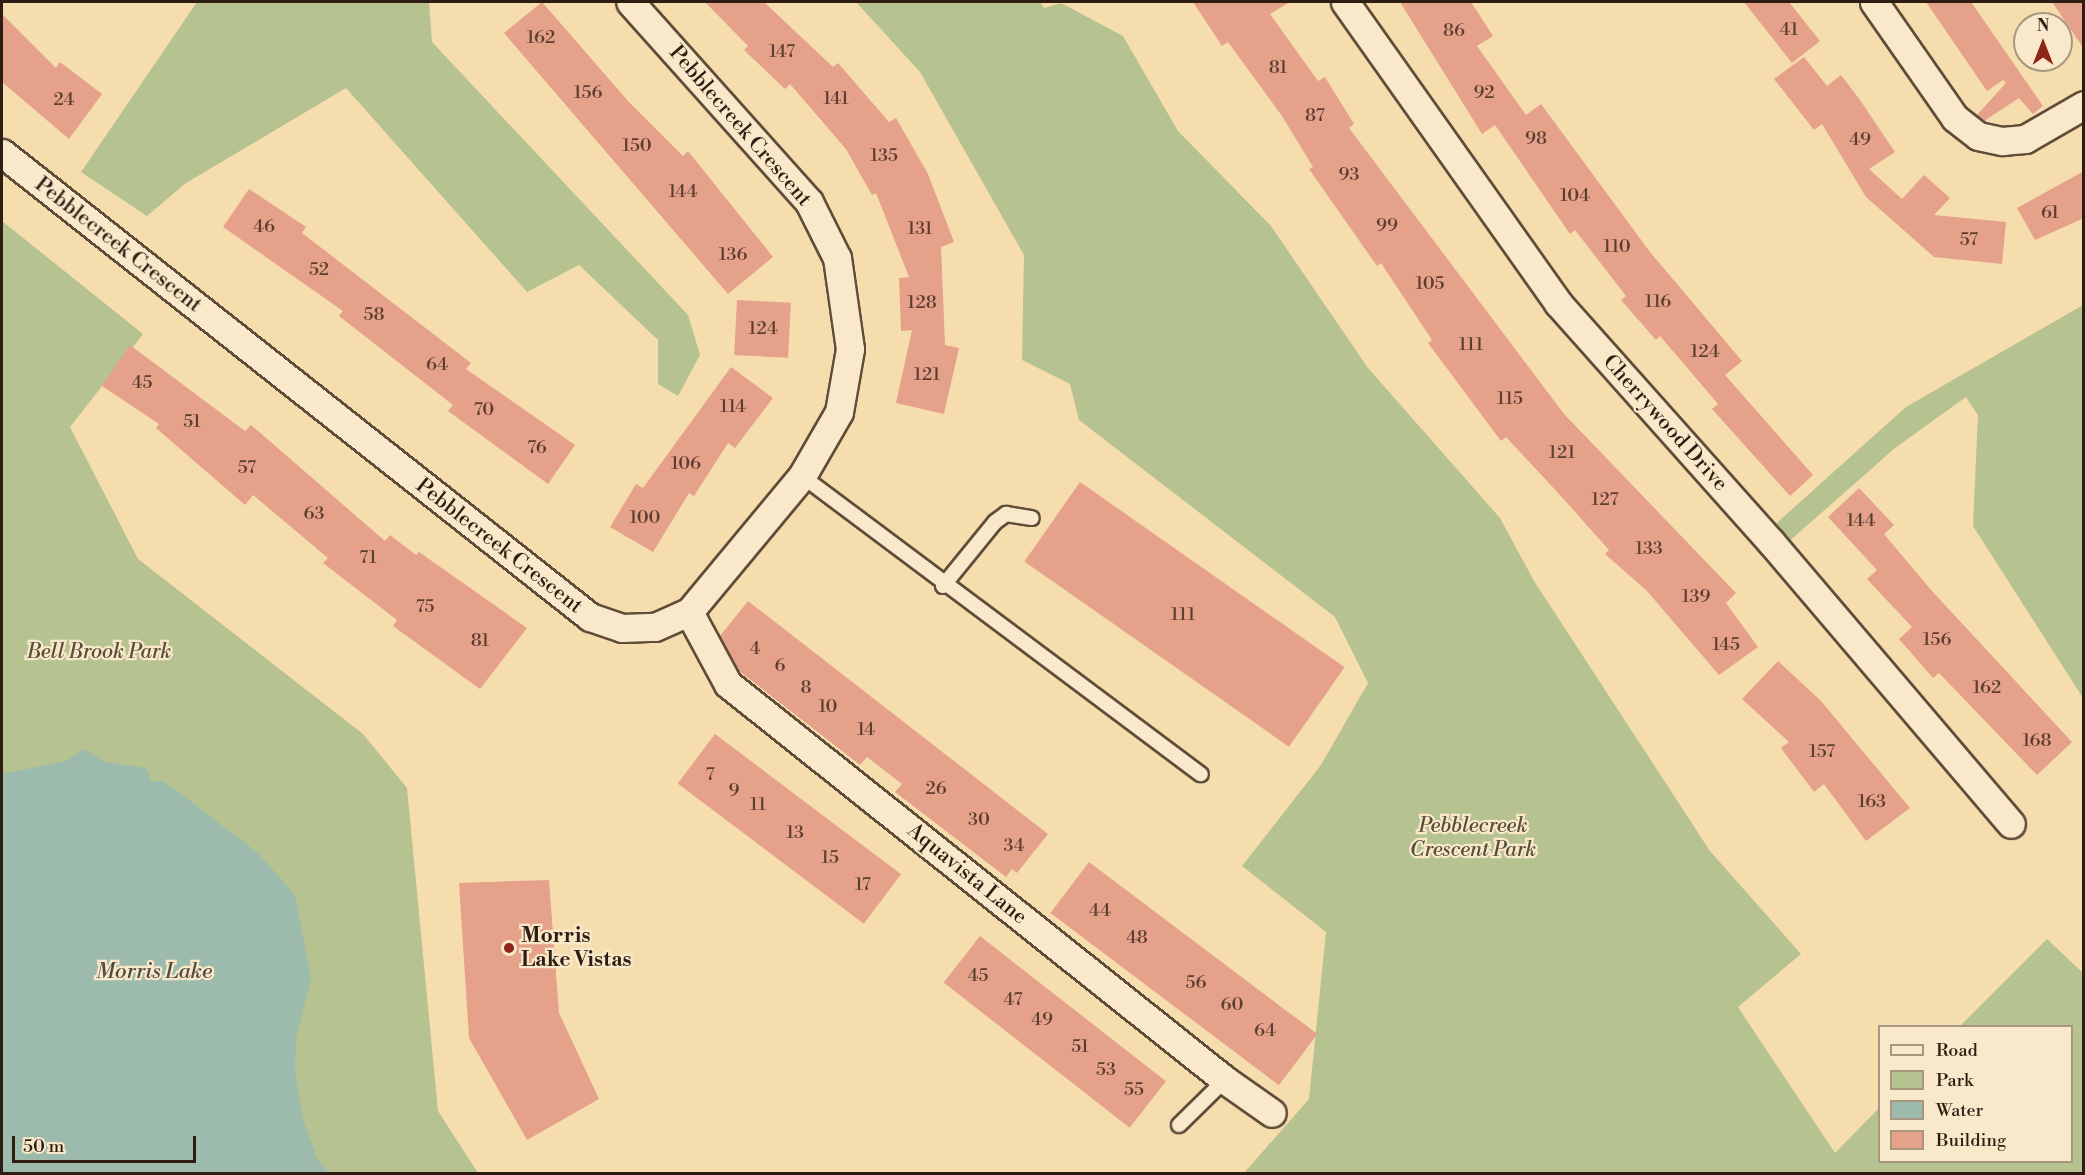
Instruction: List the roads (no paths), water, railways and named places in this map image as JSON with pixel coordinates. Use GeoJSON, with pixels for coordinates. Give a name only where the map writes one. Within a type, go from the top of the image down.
{"type":"FeatureCollection","features":[{"type":"Feature","properties":{"kind":"street","name":"Pebblecreek Crescent"},"geometry":{"type":"LineString","coordinates":[[2,153],[590,617],[640,630],[689,612],[802,476],[839,412],[846,377],[849,321],[837,258],[825,229],[788,176],[630,2]]}},
{"type":"Feature","properties":{"kind":"street","name":"Cherrywood Drive"},"geometry":{"type":"LineString","coordinates":[[1345,2],[1558,303],[1771,542],[2011,824]]}},
{"type":"Feature","properties":{"kind":"street"},"geometry":{"type":"LineString","coordinates":[[1874,2],[1955,118],[1977,136],[2002,141],[2025,139],[2084,105]]}},
{"type":"Feature","properties":{"kind":"street","name":"Aquavista Lane"},"geometry":{"type":"LineString","coordinates":[[689,612],[728,684],[1225,1080],[1272,1113]]}},
{"type":"Feature","properties":{"kind":"lane"},"geometry":{"type":"LineString","coordinates":[[802,476],[943,586],[1201,774]]}},
{"type":"Feature","properties":{"kind":"lane"},"geometry":{"type":"LineString","coordinates":[[943,586],[995,522],[1006,514],[1032,518]]}},
{"type":"Feature","properties":{"kind":"lane"},"geometry":{"type":"LineString","coordinates":[[1179,1125],[1225,1080]]}},
{"type":"Feature","properties":{"kind":"water","name":"Morris Lake"},"geometry":{"type":"Polygon","coordinates":[[[85,749],[105,762],[146,768],[152,782],[162,781],[176,790],[259,854],[295,895],[311,978],[296,1039],[295,1072],[303,1119],[317,1159],[329,1173],[2,1173],[2,774],[66,761],[85,749]]]}},
{"type":"Feature","properties":{"kind":"place","name":"Morris Lake Vistas"},"geometry":{"type":"Point","coordinates":[509,948]}},
{"type":"Feature","properties":{"kind":"park label","name":"Bell Brook Park"},"geometry":{"type":"Point","coordinates":[99,652]}},
{"type":"Feature","properties":{"kind":"park label","name":"Pebblecreek Crescent Park"},"geometry":{"type":"Point","coordinates":[1473,838]}}]}
